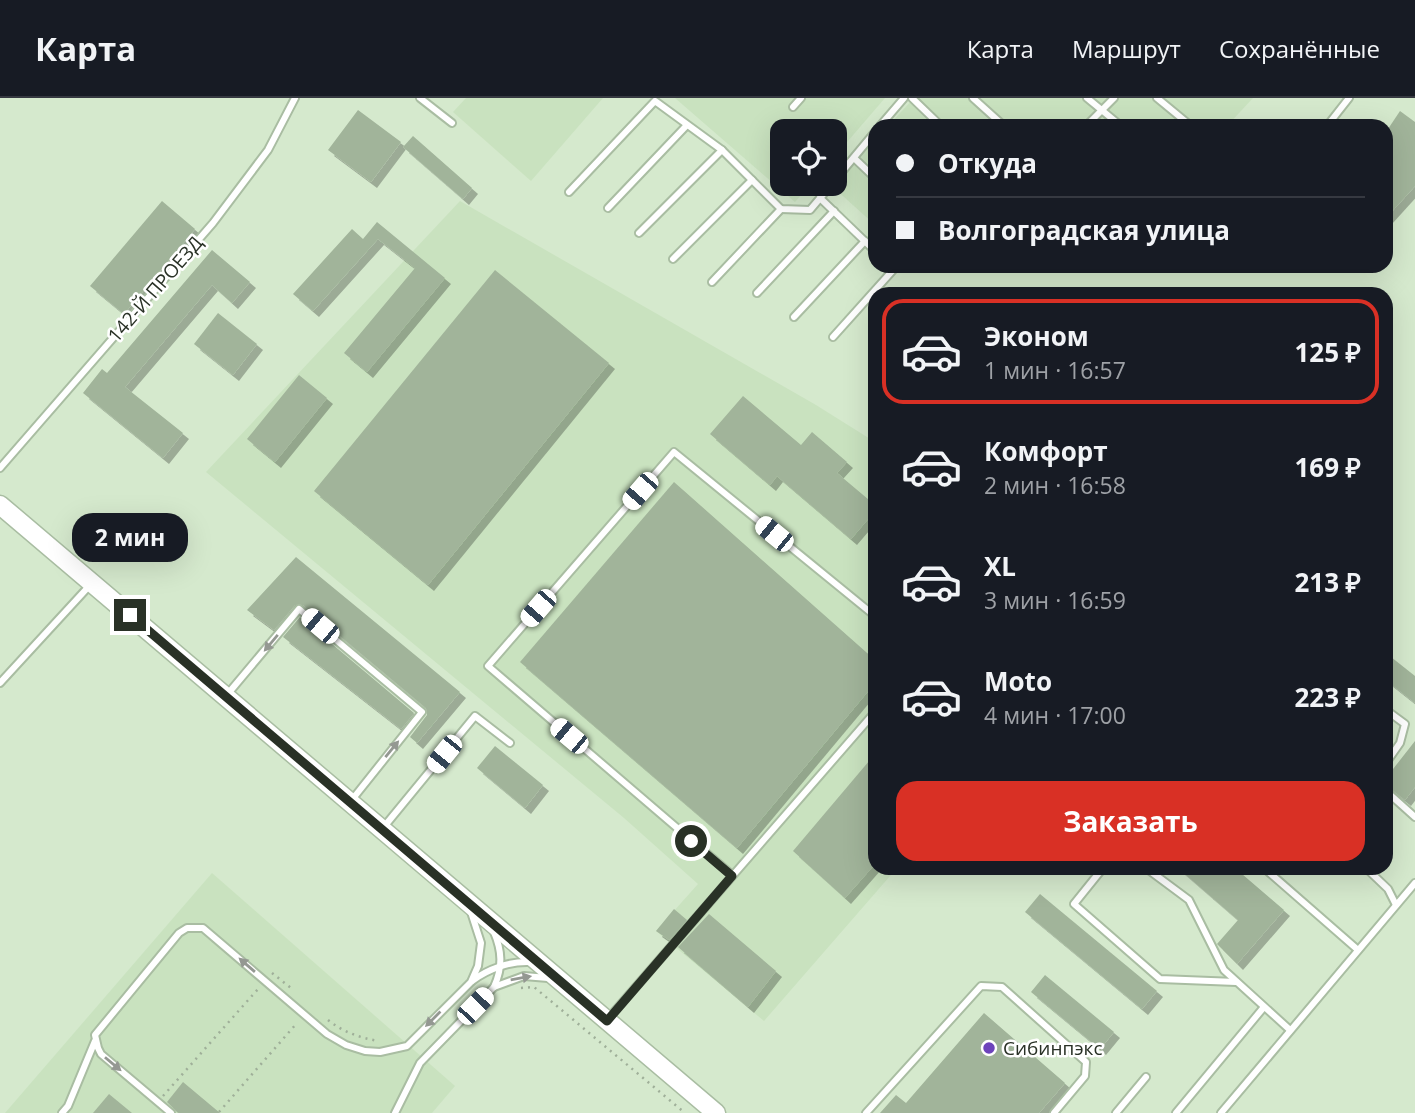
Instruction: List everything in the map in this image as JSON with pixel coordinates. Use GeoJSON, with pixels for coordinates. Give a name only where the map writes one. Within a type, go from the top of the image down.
{"type":"FeatureCollection","features":[{"type":"Feature","properties":{"kind":"main road"},"geometry":{"type":"LineString","coordinates":[[0,505],[716,1113]]}},
{"type":"Feature","properties":{"kind":"lane","name":"142-Й ПРОЕЗД"},"geometry":{"type":"LineString","coordinates":[[0,468],[212,223],[268,150],[295,98]]}},
{"type":"Feature","properties":{"kind":"lane"},"geometry":{"type":"LineString","coordinates":[[421,98],[452,123]]}},
{"type":"Feature","properties":{"kind":"lane"},"geometry":{"type":"LineString","coordinates":[[793,107],[802,98]]}},
{"type":"Feature","properties":{"kind":"lane"},"geometry":{"type":"LineString","coordinates":[[886,119],[904,98]]}},
{"type":"Feature","properties":{"kind":"lane"},"geometry":{"type":"LineString","coordinates":[[912,98],[934,119]]}},
{"type":"Feature","properties":{"kind":"lane"},"geometry":{"type":"LineString","coordinates":[[973,98],[996,119]]}},
{"type":"Feature","properties":{"kind":"lane"},"geometry":{"type":"LineString","coordinates":[[1087,98],[1113,119]]}},
{"type":"Feature","properties":{"kind":"lane"},"geometry":{"type":"LineString","coordinates":[[1093,119],[1114,98]]}},
{"type":"Feature","properties":{"kind":"lane"},"geometry":{"type":"LineString","coordinates":[[1157,98],[1182,119]]}},
{"type":"Feature","properties":{"kind":"lane"},"geometry":{"type":"LineString","coordinates":[[1332,119],[1349,98]]}},
{"type":"Feature","properties":{"kind":"lane"},"geometry":{"type":"LineString","coordinates":[[569,192],[655,101],[722,150],[781,209],[810,210],[820,198],[868,244]]}},
{"type":"Feature","properties":{"kind":"lane"},"geometry":{"type":"LineString","coordinates":[[608,208],[687,125]]}},
{"type":"Feature","properties":{"kind":"lane"},"geometry":{"type":"LineString","coordinates":[[847,166],[868,141]]}},
{"type":"Feature","properties":{"kind":"lane"},"geometry":{"type":"LineString","coordinates":[[639,233],[722,150]]}},
{"type":"Feature","properties":{"kind":"lane"},"geometry":{"type":"LineString","coordinates":[[854,158],[868,171]]}},
{"type":"Feature","properties":{"kind":"lane"},"geometry":{"type":"LineString","coordinates":[[673,258],[752,180]]}},
{"type":"Feature","properties":{"kind":"lane"},"geometry":{"type":"LineString","coordinates":[[712,282],[781,209]]}},
{"type":"Feature","properties":{"kind":"lane"},"geometry":{"type":"LineString","coordinates":[[757,293],[834,211]]}},
{"type":"Feature","properties":{"kind":"lane"},"geometry":{"type":"LineString","coordinates":[[794,317],[865,241]]}},
{"type":"Feature","properties":{"kind":"lane"},"geometry":{"type":"LineString","coordinates":[[878,287],[890,273]]}},
{"type":"Feature","properties":{"kind":"lane"},"geometry":{"type":"LineString","coordinates":[[833,337],[868,298]]}},
{"type":"Feature","properties":{"kind":"lane"},"geometry":{"type":"LineString","coordinates":[[732,876],[488,666],[674,452],[868,610]]}},
{"type":"Feature","properties":{"kind":"lane"},"geometry":{"type":"LineString","coordinates":[[0,683],[92,583]]}},
{"type":"Feature","properties":{"kind":"lane"},"geometry":{"type":"LineString","coordinates":[[226,697],[299,609],[422,712],[350,802]]}},
{"type":"Feature","properties":{"kind":"lane"},"geometry":{"type":"LineString","coordinates":[[1393,715],[1405,724],[1400,743],[1393,753]]}},
{"type":"Feature","properties":{"kind":"lane"},"geometry":{"type":"LineString","coordinates":[[382,830],[475,716],[510,743]]}},
{"type":"Feature","properties":{"kind":"lane"},"geometry":{"type":"LineString","coordinates":[[607,1021],[868,720]]}},
{"type":"Feature","properties":{"kind":"lane"},"geometry":{"type":"LineString","coordinates":[[1393,797],[1415,817]]}},
{"type":"Feature","properties":{"kind":"lane"},"geometry":{"type":"LineString","coordinates":[[1097,875],[1074,904],[1160,979],[1236,982]]}},
{"type":"Feature","properties":{"kind":"lane"},"geometry":{"type":"LineString","coordinates":[[1155,875],[1189,900],[1224,970],[1290,1030]]}},
{"type":"Feature","properties":{"kind":"lane"},"geometry":{"type":"LineString","coordinates":[[1272,875],[1357,950]]}},
{"type":"Feature","properties":{"kind":"lane"},"geometry":{"type":"LineString","coordinates":[[1373,875],[1388,889],[1396,905]]}},
{"type":"Feature","properties":{"kind":"lane"},"geometry":{"type":"LineString","coordinates":[[1221,1113],[1415,883]]}},
{"type":"Feature","properties":{"kind":"lane"},"geometry":{"type":"LineString","coordinates":[[463,898],[472,914],[481,943],[478,966],[471,982]]}},
{"type":"Feature","properties":{"kind":"lane"},"geometry":{"type":"LineString","coordinates":[[482,914],[499,944],[501,967],[494,987]]}},
{"type":"Feature","properties":{"kind":"lane"},"geometry":{"type":"LineString","coordinates":[[62,1113],[68,1106],[95,1041],[95,1035],[102,1024],[179,933],[187,928],[203,928],[327,1034],[346,1045],[365,1051],[407,1046],[471,982],[486,972],[514,963],[539,963]]}},
{"type":"Feature","properties":{"kind":"lane"},"geometry":{"type":"LineString","coordinates":[[395,1113],[420,1063],[494,987],[511,979],[537,976],[564,984]]}},
{"type":"Feature","properties":{"kind":"lane"},"geometry":{"type":"LineString","coordinates":[[866,1113],[981,986],[1002,986],[1086,1062],[1085,1076],[1054,1113]]}},
{"type":"Feature","properties":{"kind":"lane"},"geometry":{"type":"LineString","coordinates":[[1176,1113],[1264,1007]]}},
{"type":"Feature","properties":{"kind":"lane"},"geometry":{"type":"LineString","coordinates":[[95,1041],[101,1054],[171,1113]]}},
{"type":"Feature","properties":{"kind":"lane"},"geometry":{"type":"LineString","coordinates":[[1116,1113],[1146,1077]]}},
{"type":"Feature","properties":{"kind":"path"},"geometry":{"type":"LineString","coordinates":[[158,1102],[273,972],[292,990]]}},
{"type":"Feature","properties":{"kind":"path"},"geometry":{"type":"LineString","coordinates":[[521,988],[534,987],[685,1113]]}},
{"type":"Feature","properties":{"kind":"path"},"geometry":{"type":"LineString","coordinates":[[219,1112],[311,1007],[348,1033],[363,1039],[381,1041]]}},
{"type":"Feature","properties":{"kind":"shaded area"},"geometry":{"type":"Polygon","coordinates":[[[466,98],[603,98],[531,181],[453,112],[466,98]]]}},
{"type":"Feature","properties":{"kind":"shaded area"},"geometry":{"type":"Polygon","coordinates":[[[675,98],[885,98],[847,142],[847,119],[770,119],[770,180],[675,98]]]}},
{"type":"Feature","properties":{"kind":"shaded area"},"geometry":{"type":"Polygon","coordinates":[[[914,98],[1253,98],[1234,119],[894,119],[914,98]]]}},
{"type":"Feature","properties":{"kind":"shaded area"},"geometry":{"type":"Polygon","coordinates":[[[868,148],[868,219],[843,196],[847,196],[847,171],[868,148]]]}},
{"type":"Feature","properties":{"kind":"shaded area"},"geometry":{"type":"Polygon","coordinates":[[[788,196],[800,196],[795,202],[788,196]]]}},
{"type":"Feature","properties":{"kind":"shaded area"},"geometry":{"type":"Polygon","coordinates":[[[460,201],[816,405],[868,438],[868,875],[891,875],[764,1021],[656,931],[698,884],[624,818],[206,472],[460,201]]]}},
{"type":"Feature","properties":{"kind":"shaded area"},"geometry":{"type":"Polygon","coordinates":[[[212,873],[455,1086],[432,1113],[5,1113],[212,873]]]}},
{"type":"Feature","properties":{"kind":"building"},"geometry":{"type":"Polygon","coordinates":[[[358,110],[401,142],[371,182],[328,150],[358,110]]]}},
{"type":"Feature","properties":{"kind":"building"},"geometry":{"type":"Polygon","coordinates":[[[1400,111],[1415,122],[1415,186],[1393,210],[1393,122],[1400,111]]]}},
{"type":"Feature","properties":{"kind":"building"},"geometry":{"type":"Polygon","coordinates":[[[413,136],[472,188],[463,199],[403,147],[413,136]]]}},
{"type":"Feature","properties":{"kind":"building"},"geometry":{"type":"Polygon","coordinates":[[[162,201],[195,229],[124,314],[90,286],[162,201]]]}},
{"type":"Feature","properties":{"kind":"building"},"geometry":{"type":"Polygon","coordinates":[[[377,222],[445,278],[367,372],[344,353],[415,268],[378,239],[313,311],[293,294],[352,229],[363,239],[377,222]]]}},
{"type":"Feature","properties":{"kind":"building"},"geometry":{"type":"Polygon","coordinates":[[[212,250],[250,282],[232,303],[212,285],[125,387],[183,433],[163,458],[83,393],[102,369],[107,373],[212,250]]]}},
{"type":"Feature","properties":{"kind":"building"},"geometry":{"type":"Polygon","coordinates":[[[495,270],[609,363],[428,585],[314,491],[495,270]]]}},
{"type":"Feature","properties":{"kind":"building"},"geometry":{"type":"Polygon","coordinates":[[[218,313],[257,344],[233,375],[194,344],[218,313]]]}},
{"type":"Feature","properties":{"kind":"building"},"geometry":{"type":"Polygon","coordinates":[[[299,375],[327,398],[275,462],[247,439],[299,375]]]}},
{"type":"Feature","properties":{"kind":"building"},"geometry":{"type":"Polygon","coordinates":[[[743,396],[801,445],[812,432],[847,462],[837,473],[868,499],[868,519],[851,539],[777,476],[770,485],[710,434],[743,396]]]}},
{"type":"Feature","properties":{"kind":"building"},"geometry":{"type":"Polygon","coordinates":[[[674,482],[868,654],[868,691],[737,848],[520,662],[674,482]]]}},
{"type":"Feature","properties":{"kind":"building"},"geometry":{"type":"Polygon","coordinates":[[[296,557],[460,692],[417,743],[410,737],[427,715],[426,708],[303,605],[295,605],[274,630],[247,610],[296,557]]]}},
{"type":"Feature","properties":{"kind":"building"},"geometry":{"type":"Polygon","coordinates":[[[300,617],[414,713],[401,729],[283,637],[300,617]]]}},
{"type":"Feature","properties":{"kind":"building"},"geometry":{"type":"Polygon","coordinates":[[[1393,659],[1415,676],[1415,703],[1393,686],[1393,659]]]}},
{"type":"Feature","properties":{"kind":"building"},"geometry":{"type":"Polygon","coordinates":[[[1415,741],[1415,787],[1405,800],[1393,791],[1393,769],[1415,741]]]}},
{"type":"Feature","properties":{"kind":"building"},"geometry":{"type":"Polygon","coordinates":[[[495,746],[543,785],[525,808],[477,768],[495,746]]]}},
{"type":"Feature","properties":{"kind":"building"},"geometry":{"type":"Polygon","coordinates":[[[868,762],[868,872],[845,898],[793,851],[868,762]]]}},
{"type":"Feature","properties":{"kind":"building"},"geometry":{"type":"Polygon","coordinates":[[[1186,875],[1243,875],[1284,910],[1237,964],[1217,944],[1238,920],[1186,875]]]}},
{"type":"Feature","properties":{"kind":"building"},"geometry":{"type":"Polygon","coordinates":[[[1040,894],[1157,991],[1142,1009],[1025,912],[1040,894]]]}},
{"type":"Feature","properties":{"kind":"building"},"geometry":{"type":"Polygon","coordinates":[[[674,909],[687,920],[669,940],[656,931],[674,909]]]}},
{"type":"Feature","properties":{"kind":"building"},"geometry":{"type":"Polygon","coordinates":[[[709,914],[776,971],[748,1007],[678,947],[709,914]]]}},
{"type":"Feature","properties":{"kind":"building"},"geometry":{"type":"Polygon","coordinates":[[[1045,975],[1114,1032],[1100,1049],[1031,992],[1045,975]]]}},
{"type":"Feature","properties":{"kind":"building","name":"Сибинпэкс"},"geometry":{"type":"Polygon","coordinates":[[[984,1013],[1065,1083],[1039,1113],[880,1113],[896,1095],[906,1103],[984,1013]]]}},
{"type":"Feature","properties":{"kind":"building"},"geometry":{"type":"Polygon","coordinates":[[[183,1082],[220,1113],[176,1111],[167,1102],[183,1082]]]}},
{"type":"Feature","properties":{"kind":"building"},"geometry":{"type":"Polygon","coordinates":[[[109,1094],[132,1113],[93,1113],[109,1094]]]}},
{"type":"Feature","properties":{"kind":"place","name":"Сибинпэкс"},"geometry":{"type":"Point","coordinates":[989,1048]}},
{"type":"Feature","properties":{"kind":"route"},"geometry":{"type":"LineString","coordinates":[[130,615],[607,1021],[732,876],[691,841]]}}]}
